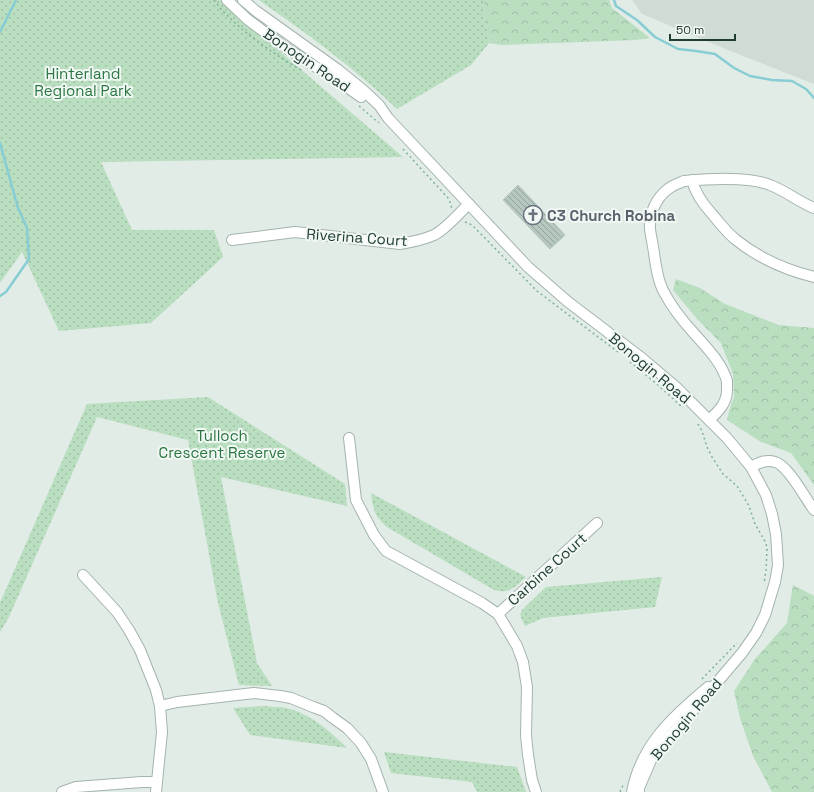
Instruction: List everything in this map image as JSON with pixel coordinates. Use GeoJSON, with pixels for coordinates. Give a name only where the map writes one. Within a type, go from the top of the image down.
{"type":"FeatureCollection","features":[{"type":"Feature","properties":{"kind":"street","name":"Bonogin Road"},"geometry":{"type":"LineString","coordinates":[[227,0],[247,19],[290,50],[344,85],[386,122],[469,204],[528,267],[567,301],[643,359],[676,387],[727,438],[751,467],[766,495],[776,534],[778,565],[774,587],[765,615],[742,653],[651,760],[638,792]]}},
{"type":"Feature","properties":{"kind":"street","name":"Bonogin Road"},"geometry":{"type":"LineString","coordinates":[[243,0],[363,90],[379,105],[386,122]]}},
{"type":"Feature","properties":{"kind":"street"},"geometry":{"type":"LineString","coordinates":[[243,0],[249,10],[260,20],[290,41],[292,44],[290,50]]}},
{"type":"Feature","properties":{"kind":"street"},"geometry":{"type":"LineString","coordinates":[[692,180],[699,197],[734,238],[746,247],[774,263],[790,270],[814,277]]}},
{"type":"Feature","properties":{"kind":"street"},"geometry":{"type":"LineString","coordinates":[[709,420],[725,403],[727,381],[715,357],[691,330],[672,306],[664,293],[657,272],[650,228],[651,218],[655,206],[667,189],[684,181],[743,180],[770,184],[814,208]]}},
{"type":"Feature","properties":{"kind":"street","name":"Riverina Court"},"geometry":{"type":"LineString","coordinates":[[232,240],[295,232],[400,244],[416,242],[434,235],[469,204]]}},
{"type":"Feature","properties":{"kind":"street"},"geometry":{"type":"LineString","coordinates":[[349,438],[356,500],[374,535],[386,551],[482,603],[498,614],[517,646],[523,662],[527,687],[526,735],[532,780],[536,792]]}},
{"type":"Feature","properties":{"kind":"street"},"geometry":{"type":"LineString","coordinates":[[751,467],[766,461],[775,462],[781,465],[792,476],[814,510]]}},
{"type":"Feature","properties":{"kind":"street","name":"Carbine Court"},"geometry":{"type":"LineString","coordinates":[[498,614],[597,524]]}},
{"type":"Feature","properties":{"kind":"street"},"geometry":{"type":"LineString","coordinates":[[62,792],[76,787],[142,782],[157,787],[162,732],[160,706],[156,690],[137,644],[129,630],[117,612],[83,575]]}},
{"type":"Feature","properties":{"kind":"street","name":"Bonogin Road"},"geometry":{"type":"LineString","coordinates":[[632,792],[636,776],[643,759],[648,748],[657,736],[668,723],[698,695],[728,670]]}},
{"type":"Feature","properties":{"kind":"street"},"geometry":{"type":"LineString","coordinates":[[160,706],[177,702],[254,693],[286,697],[313,707],[324,712],[347,728],[361,743],[371,759],[383,792]]}},
{"type":"Feature","properties":{"kind":"path"},"geometry":{"type":"LineString","coordinates":[[214,0],[225,14],[246,33],[287,62],[305,72]]}},
{"type":"Feature","properties":{"kind":"path"},"geometry":{"type":"LineString","coordinates":[[358,105],[386,122]]}},
{"type":"Feature","properties":{"kind":"path"},"geometry":{"type":"LineString","coordinates":[[402,148],[449,198],[451,208],[453,210]]}},
{"type":"Feature","properties":{"kind":"path"},"geometry":{"type":"LineString","coordinates":[[462,220],[463,222],[469,223],[474,227],[537,292],[621,355]]}},
{"type":"Feature","properties":{"kind":"path"},"geometry":{"type":"LineString","coordinates":[[627,359],[684,409]]}},
{"type":"Feature","properties":{"kind":"path"},"geometry":{"type":"LineString","coordinates":[[697,422],[700,425],[712,457],[723,474],[736,486],[745,499],[755,524],[766,543],[767,549],[764,587]]}},
{"type":"Feature","properties":{"kind":"path"},"geometry":{"type":"LineString","coordinates":[[699,683],[740,640]]}},
{"type":"Feature","properties":{"kind":"path"},"geometry":{"type":"LineString","coordinates":[[620,792],[624,783]]}},
{"type":"Feature","properties":{"kind":"shaded area"},"geometry":{"type":"Polygon","coordinates":[[[632,0],[814,0],[814,84],[642,14],[632,0]]]}},
{"type":"Feature","properties":{"kind":"green space","name":"Hinterland Regional Park"},"geometry":{"type":"Polygon","coordinates":[[[0,0],[220,0],[403,157],[101,162],[132,230],[214,230],[223,257],[151,323],[59,331],[22,252],[0,283],[0,0]]]}},
{"type":"Feature","properties":{"kind":"green space"},"geometry":{"type":"Polygon","coordinates":[[[259,0],[483,0],[489,43],[471,65],[397,109],[348,65],[259,0]]]}},
{"type":"Feature","properties":{"kind":"green space"},"geometry":{"type":"Polygon","coordinates":[[[483,0],[609,0],[612,8],[650,38],[636,40],[502,45],[489,43],[483,0]]]}},
{"type":"Feature","properties":{"kind":"green space"},"geometry":{"type":"Polygon","coordinates":[[[676,279],[700,288],[725,304],[779,325],[814,328],[814,485],[791,453],[761,442],[727,420],[734,397],[733,374],[721,343],[699,321],[673,290],[676,279]]]}},
{"type":"Feature","properties":{"kind":"green space","name":"Tulloch Crescent Reserve"},"geometry":{"type":"Polygon","coordinates":[[[208,397],[345,484],[347,506],[221,477],[257,663],[272,686],[239,685],[218,603],[188,440],[97,417],[9,617],[0,632],[0,603],[87,404],[208,397]]]}},
{"type":"Feature","properties":{"kind":"green space"},"geometry":{"type":"Polygon","coordinates":[[[371,493],[526,577],[512,589],[504,591],[494,590],[387,527],[379,519],[375,512],[371,493]]]}},
{"type":"Feature","properties":{"kind":"green space"},"geometry":{"type":"Polygon","coordinates":[[[662,577],[655,607],[543,618],[525,626],[521,616],[522,610],[546,587],[662,577]]]}},
{"type":"Feature","properties":{"kind":"green space"},"geometry":{"type":"Polygon","coordinates":[[[793,585],[814,596],[814,792],[772,792],[753,756],[740,718],[734,691],[755,659],[787,623],[793,585]]]}},
{"type":"Feature","properties":{"kind":"green space"},"geometry":{"type":"Polygon","coordinates":[[[265,706],[291,709],[309,717],[325,728],[347,748],[250,735],[233,708],[265,706]]]}},
{"type":"Feature","properties":{"kind":"green space"},"geometry":{"type":"Polygon","coordinates":[[[384,752],[517,767],[526,792],[477,792],[472,782],[391,773],[384,752]]]}},
{"type":"Feature","properties":{"kind":"building"},"geometry":{"type":"Polygon","coordinates":[[[518,185],[565,235],[550,249],[503,200],[518,185]]]}},
{"type":"Feature","properties":{"kind":"waterway"},"geometry":{"type":"LineString","coordinates":[[0,32],[16,0]]}},
{"type":"Feature","properties":{"kind":"waterway"},"geometry":{"type":"LineString","coordinates":[[614,0],[616,6],[637,20],[655,37],[678,49],[715,54],[734,68],[750,76],[772,80],[792,81],[806,89],[814,98]]}},
{"type":"Feature","properties":{"kind":"waterway"},"geometry":{"type":"LineString","coordinates":[[0,143],[18,208],[27,228],[29,259],[6,292],[0,296]]}},
{"type":"Feature","properties":{"kind":"place","name":"C3 Church Robina"},"geometry":{"type":"Point","coordinates":[533,215]}}]}
